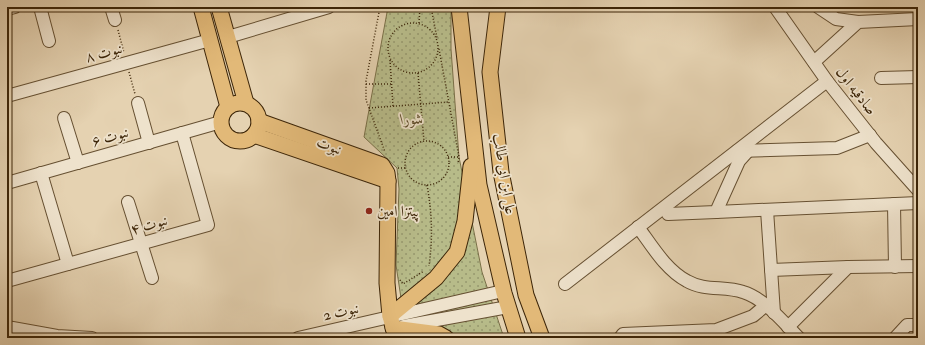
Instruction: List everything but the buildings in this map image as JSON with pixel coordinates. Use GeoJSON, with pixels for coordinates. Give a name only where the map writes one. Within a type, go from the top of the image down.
{"type":"FeatureCollection","features":[{"type":"Feature","properties":{"kind":"main road"},"geometry":{"type":"LineString","coordinates":[[201,7],[228,107]]}},
{"type":"Feature","properties":{"kind":"main road"},"geometry":{"type":"LineString","coordinates":[[219,7],[246,104]]}},
{"type":"Feature","properties":{"kind":"main road","name":"علی ابن ابی طالب"},"geometry":{"type":"LineString","coordinates":[[459,7],[479,185],[503,291],[518,338]]}},
{"type":"Feature","properties":{"kind":"main road","name":"علی ابن ابی طالب"},"geometry":{"type":"LineString","coordinates":[[498,7],[490,72],[501,172],[526,295],[542,338]]}},
{"type":"Feature","properties":{"kind":"main road"},"geometry":{"type":"LineString","coordinates":[[236,103],[246,104],[256,110],[260,121],[254,136],[248,140],[240,141],[227,135],[222,129],[221,122],[223,113],[228,107],[236,103]]}},
{"type":"Feature","properties":{"kind":"main road","name":"نبوت"},"geometry":{"type":"LineString","coordinates":[[260,121],[382,165],[387,173],[388,181],[387,283],[393,328]]}},
{"type":"Feature","properties":{"kind":"main road","name":"نبوت"},"geometry":{"type":"LineString","coordinates":[[254,136],[388,181]]}},
{"type":"Feature","properties":{"kind":"main road"},"geometry":{"type":"LineString","coordinates":[[393,328],[457,252],[465,221],[474,140]]}},
{"type":"Feature","properties":{"kind":"main road"},"geometry":{"type":"LineString","coordinates":[[393,328],[439,334],[446,338]]}},
{"type":"Feature","properties":{"kind":"street"},"geometry":{"type":"LineString","coordinates":[[7,9],[15,7]]}},
{"type":"Feature","properties":{"kind":"street"},"geometry":{"type":"LineString","coordinates":[[40,7],[49,40]]}},
{"type":"Feature","properties":{"kind":"street"},"geometry":{"type":"LineString","coordinates":[[112,7],[115,20]]}},
{"type":"Feature","properties":{"kind":"street"},"geometry":{"type":"LineString","coordinates":[[228,37],[302,11],[329,7]]}},
{"type":"Feature","properties":{"kind":"street","name":"صادقیه اول"},"geometry":{"type":"LineString","coordinates":[[775,7],[827,81],[870,136],[918,190]]}},
{"type":"Feature","properties":{"kind":"street"},"geometry":{"type":"LineString","coordinates":[[818,7],[836,19],[858,22],[918,19]]}},
{"type":"Feature","properties":{"kind":"street"},"geometry":{"type":"LineString","coordinates":[[814,62],[858,22]]}},
{"type":"Feature","properties":{"kind":"street","name":"نبوت ۸"},"geometry":{"type":"LineString","coordinates":[[7,96],[210,40]]}},
{"type":"Feature","properties":{"kind":"street"},"geometry":{"type":"LineString","coordinates":[[881,78],[918,77]]}},
{"type":"Feature","properties":{"kind":"street"},"geometry":{"type":"LineString","coordinates":[[565,284],[638,227],[742,151],[827,81]]}},
{"type":"Feature","properties":{"kind":"street"},"geometry":{"type":"LineString","coordinates":[[138,103],[149,143]]}},
{"type":"Feature","properties":{"kind":"street"},"geometry":{"type":"LineString","coordinates":[[64,118],[78,163]]}},
{"type":"Feature","properties":{"kind":"street","name":"نبوت ۶"},"geometry":{"type":"LineString","coordinates":[[7,182],[221,122]]}},
{"type":"Feature","properties":{"kind":"street","name":"نبوت ۴"},"geometry":{"type":"LineString","coordinates":[[7,281],[208,224],[182,133]]}},
{"type":"Feature","properties":{"kind":"street"},"geometry":{"type":"LineString","coordinates":[[742,151],[836,148],[870,136]]}},
{"type":"Feature","properties":{"kind":"street"},"geometry":{"type":"LineString","coordinates":[[716,212],[742,151]]}},
{"type":"Feature","properties":{"kind":"street"},"geometry":{"type":"LineString","coordinates":[[41,173],[68,264]]}},
{"type":"Feature","properties":{"kind":"street"},"geometry":{"type":"LineString","coordinates":[[128,202],[152,278]]}},
{"type":"Feature","properties":{"kind":"street"},"geometry":{"type":"LineString","coordinates":[[668,214],[918,203]]}},
{"type":"Feature","properties":{"kind":"street"},"geometry":{"type":"LineString","coordinates":[[894,204],[895,267]]}},
{"type":"Feature","properties":{"kind":"street"},"geometry":{"type":"LineString","coordinates":[[768,210],[771,270],[770,309]]}},
{"type":"Feature","properties":{"kind":"street"},"geometry":{"type":"LineString","coordinates":[[638,227],[675,274],[694,285],[744,292],[770,309],[799,338]]}},
{"type":"Feature","properties":{"kind":"street"},"geometry":{"type":"LineString","coordinates":[[771,270],[918,266]]}},
{"type":"Feature","properties":{"kind":"street"},"geometry":{"type":"LineString","coordinates":[[788,327],[848,267]]}},
{"type":"Feature","properties":{"kind":"street"},"geometry":{"type":"LineString","coordinates":[[393,328],[503,291]]}},
{"type":"Feature","properties":{"kind":"street"},"geometry":{"type":"LineString","coordinates":[[393,328],[508,307]]}},
{"type":"Feature","properties":{"kind":"street"},"geometry":{"type":"LineString","coordinates":[[620,338],[623,334],[716,330],[770,309]]}},
{"type":"Feature","properties":{"kind":"street"},"geometry":{"type":"LineString","coordinates":[[895,338],[907,325],[918,325]]}},
{"type":"Feature","properties":{"kind":"street"},"geometry":{"type":"LineString","coordinates":[[7,328],[57,336],[92,338]]}},
{"type":"Feature","properties":{"kind":"street","name":"نبوت 2"},"geometry":{"type":"LineString","coordinates":[[298,338],[393,328]]}},
{"type":"Feature","properties":{"kind":"path"},"geometry":{"type":"LineString","coordinates":[[380,7],[366,84],[366,100],[385,152]]}},
{"type":"Feature","properties":{"kind":"path"},"geometry":{"type":"LineString","coordinates":[[419,23],[420,7]]}},
{"type":"Feature","properties":{"kind":"path"},"geometry":{"type":"LineString","coordinates":[[431,7],[459,157],[459,164]]}},
{"type":"Feature","properties":{"kind":"path"},"geometry":{"type":"LineString","coordinates":[[393,106],[388,44],[393,33],[403,25],[419,23],[427,26],[438,40]]}},
{"type":"Feature","properties":{"kind":"path"},"geometry":{"type":"LineString","coordinates":[[390,60],[402,71],[418,73],[433,65],[439,48]]}},
{"type":"Feature","properties":{"kind":"path"},"geometry":{"type":"LineString","coordinates":[[418,73],[424,141]]}},
{"type":"Feature","properties":{"kind":"path"},"geometry":{"type":"LineString","coordinates":[[366,84],[392,84]]}},
{"type":"Feature","properties":{"kind":"path"},"geometry":{"type":"LineString","coordinates":[[368,108],[449,102]]}},
{"type":"Feature","properties":{"kind":"path"},"geometry":{"type":"LineString","coordinates":[[424,141],[431,141],[444,148],[448,157],[449,168],[446,175],[434,184],[427,185],[414,180],[406,168],[407,154],[417,143],[424,141]]}},
{"type":"Feature","properties":{"kind":"path"},"geometry":{"type":"LineString","coordinates":[[448,157],[459,157]]}},
{"type":"Feature","properties":{"kind":"path"},"geometry":{"type":"LineString","coordinates":[[427,185],[432,224],[432,244],[429,268]]}},
{"type":"Feature","properties":{"kind":"path"},"geometry":{"type":"LineString","coordinates":[[399,279],[403,284],[429,268],[434,262]]}},
{"type":"Feature","properties":{"kind":"green space","name":"شورا"},"geometry":{"type":"Polygon","coordinates":[[[388,7],[451,7],[451,49],[459,157],[482,272],[504,338],[407,338],[396,265],[399,189],[397,168],[364,137],[388,7]]]}},
{"type":"Feature","properties":{"kind":"place","name":"پیتزا امین"},"geometry":{"type":"Point","coordinates":[369,211]}}]}
